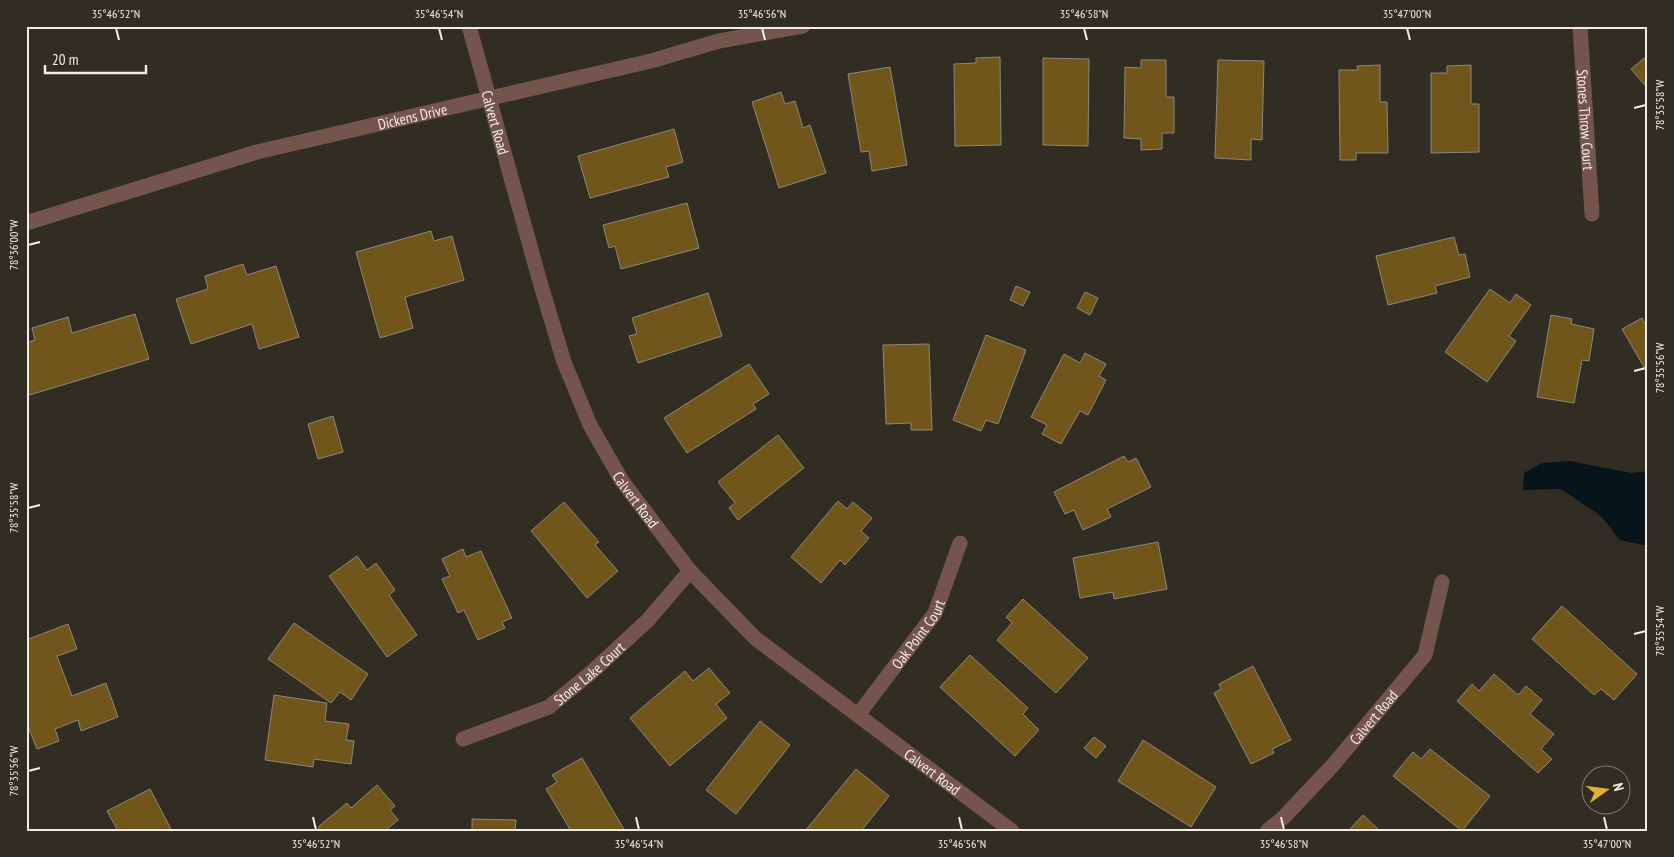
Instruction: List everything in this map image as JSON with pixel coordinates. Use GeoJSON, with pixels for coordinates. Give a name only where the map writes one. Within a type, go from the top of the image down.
{"type":"FeatureCollection","features":[{"type":"Feature","properties":{"kind":"street","name":"Calvert Road"},"geometry":{"type":"LineString","coordinates":[[469,26],[564,362],[590,426],[622,480],[690,571],[755,638],[1012,831]]}},
{"type":"Feature","properties":{"kind":"street","name":"Dickens Drive"},"geometry":{"type":"LineString","coordinates":[[26,223],[257,152],[651,61],[719,41],[803,26]]}},
{"type":"Feature","properties":{"kind":"street","name":"Stones Throw Court"},"geometry":{"type":"LineString","coordinates":[[1580,26],[1592,214]]}},
{"type":"Feature","properties":{"kind":"street","name":"Oak Point Court"},"geometry":{"type":"LineString","coordinates":[[858,715],[935,613],[960,543]]}},
{"type":"Feature","properties":{"kind":"street","name":"Stone Lake Court"},"geometry":{"type":"LineString","coordinates":[[463,739],[549,707],[593,671],[648,620],[690,571]]}},
{"type":"Feature","properties":{"kind":"street","name":"Calvert Road"},"geometry":{"type":"LineString","coordinates":[[1267,831],[1283,818],[1333,764],[1425,655],[1442,582]]}},
{"type":"Feature","properties":{"kind":"shaded area"},"geometry":{"type":"Polygon","coordinates":[[[1569,461],[1632,473],[1648,471],[1648,546],[1620,540],[1601,516],[1561,489],[1523,490],[1524,473],[1542,463],[1569,461]]]}},
{"type":"Feature","properties":{"kind":"building"},"geometry":{"type":"Polygon","coordinates":[[[1648,55],[1648,89],[1631,69],[1648,55]]]}},
{"type":"Feature","properties":{"kind":"building"},"geometry":{"type":"Polygon","coordinates":[[[1000,57],[1001,145],[955,146],[954,64],[976,63],[976,58],[1000,57]]]}},
{"type":"Feature","properties":{"kind":"building"},"geometry":{"type":"Polygon","coordinates":[[[1043,58],[1089,59],[1088,146],[1043,145],[1043,58]]]}},
{"type":"Feature","properties":{"kind":"building"},"geometry":{"type":"Polygon","coordinates":[[[1141,60],[1166,60],[1166,97],[1174,97],[1174,133],[1162,133],[1162,149],[1141,150],[1141,139],[1124,138],[1125,67],[1141,68],[1141,60]]]}},
{"type":"Feature","properties":{"kind":"building"},"geometry":{"type":"Polygon","coordinates":[[[1218,60],[1264,61],[1262,140],[1251,139],[1251,160],[1215,158],[1218,60]]]}},
{"type":"Feature","properties":{"kind":"building"},"geometry":{"type":"Polygon","coordinates":[[[1380,65],[1380,102],[1387,102],[1388,153],[1356,153],[1356,160],[1340,160],[1339,70],[1358,70],[1357,66],[1380,65]]]}},
{"type":"Feature","properties":{"kind":"building"},"geometry":{"type":"Polygon","coordinates":[[[1471,65],[1471,104],[1479,104],[1479,152],[1431,153],[1431,73],[1447,73],[1447,66],[1471,65]]]}},
{"type":"Feature","properties":{"kind":"building"},"geometry":{"type":"Polygon","coordinates":[[[890,67],[907,165],[872,171],[869,151],[861,152],[848,74],[890,67]]]}},
{"type":"Feature","properties":{"kind":"building"},"geometry":{"type":"Polygon","coordinates":[[[781,92],[785,104],[795,101],[803,128],[810,125],[826,173],[779,188],[752,102],[781,92]]]}},
{"type":"Feature","properties":{"kind":"building"},"geometry":{"type":"Polygon","coordinates":[[[674,129],[683,162],[666,167],[669,177],[590,198],[578,156],[674,129]]]}},
{"type":"Feature","properties":{"kind":"building"},"geometry":{"type":"Polygon","coordinates":[[[687,203],[699,248],[621,269],[615,246],[609,248],[603,225],[687,203]]]}},
{"type":"Feature","properties":{"kind":"building"},"geometry":{"type":"Polygon","coordinates":[[[431,231],[434,241],[452,236],[464,280],[405,297],[413,328],[380,338],[356,252],[431,231]]]}},
{"type":"Feature","properties":{"kind":"building"},"geometry":{"type":"Polygon","coordinates":[[[1454,237],[1459,255],[1465,254],[1470,277],[1435,286],[1437,293],[1388,305],[1376,256],[1454,237]]]}},
{"type":"Feature","properties":{"kind":"building"},"geometry":{"type":"Polygon","coordinates":[[[243,264],[247,275],[276,266],[299,337],[259,349],[252,324],[191,344],[176,299],[208,289],[205,276],[243,264]]]}},
{"type":"Feature","properties":{"kind":"building"},"geometry":{"type":"Polygon","coordinates":[[[1016,286],[1030,292],[1023,306],[1010,300],[1016,286]]]}},
{"type":"Feature","properties":{"kind":"building"},"geometry":{"type":"Polygon","coordinates":[[[1490,289],[1510,303],[1516,294],[1531,305],[1509,336],[1516,341],[1487,382],[1445,352],[1490,289]]]}},
{"type":"Feature","properties":{"kind":"building"},"geometry":{"type":"Polygon","coordinates":[[[1085,292],[1098,298],[1090,315],[1077,308],[1085,292]]]}},
{"type":"Feature","properties":{"kind":"building"},"geometry":{"type":"Polygon","coordinates":[[[708,293],[722,336],[638,363],[629,336],[637,334],[632,318],[708,293]]]}},
{"type":"Feature","properties":{"kind":"building"},"geometry":{"type":"Polygon","coordinates":[[[135,314],[149,359],[26,396],[26,343],[35,340],[32,328],[68,317],[72,333],[135,314]]]}},
{"type":"Feature","properties":{"kind":"building"},"geometry":{"type":"Polygon","coordinates":[[[1551,315],[1572,319],[1571,324],[1594,329],[1589,361],[1582,360],[1574,403],[1537,397],[1551,315]]]}},
{"type":"Feature","properties":{"kind":"building"},"geometry":{"type":"Polygon","coordinates":[[[1642,318],[1645,324],[1648,323],[1648,374],[1622,329],[1642,318]]]}},
{"type":"Feature","properties":{"kind":"building"},"geometry":{"type":"Polygon","coordinates":[[[986,335],[1026,350],[998,424],[986,420],[981,431],[953,420],[986,335]]]}},
{"type":"Feature","properties":{"kind":"building"},"geometry":{"type":"Polygon","coordinates":[[[929,344],[932,430],[911,430],[911,423],[886,424],[883,345],[929,344]]]}},
{"type":"Feature","properties":{"kind":"building"},"geometry":{"type":"Polygon","coordinates":[[[1085,353],[1106,364],[1099,376],[1106,380],[1088,415],[1080,411],[1061,444],[1042,434],[1047,425],[1031,417],[1064,354],[1080,363],[1085,353]]]}},
{"type":"Feature","properties":{"kind":"building"},"geometry":{"type":"Polygon","coordinates":[[[749,364],[769,394],[753,404],[756,409],[687,453],[664,418],[749,364]]]}},
{"type":"Feature","properties":{"kind":"building"},"geometry":{"type":"Polygon","coordinates":[[[333,416],[343,452],[318,459],[308,424],[333,416]]]}},
{"type":"Feature","properties":{"kind":"building"},"geometry":{"type":"Polygon","coordinates":[[[778,435],[804,468],[738,520],[729,508],[735,503],[718,482],[778,435]]]}},
{"type":"Feature","properties":{"kind":"building"},"geometry":{"type":"Polygon","coordinates":[[[1124,456],[1128,462],[1136,458],[1151,487],[1107,509],[1111,517],[1083,530],[1074,510],[1065,514],[1054,492],[1124,456]]]}},
{"type":"Feature","properties":{"kind":"building"},"geometry":{"type":"Polygon","coordinates":[[[838,501],[847,509],[853,502],[872,518],[861,531],[869,538],[845,565],[840,560],[821,583],[791,557],[838,501]]]}},
{"type":"Feature","properties":{"kind":"building"},"geometry":{"type":"Polygon","coordinates":[[[564,502],[599,542],[595,545],[618,571],[587,598],[531,531],[564,502]]]}},
{"type":"Feature","properties":{"kind":"building"},"geometry":{"type":"Polygon","coordinates":[[[1158,542],[1167,589],[1114,599],[1113,592],[1080,598],[1073,558],[1158,542]]]}},
{"type":"Feature","properties":{"kind":"building"},"geometry":{"type":"Polygon","coordinates":[[[463,549],[466,557],[481,551],[512,618],[502,622],[505,628],[478,640],[464,610],[458,613],[442,579],[450,576],[442,559],[463,549]]]}},
{"type":"Feature","properties":{"kind":"building"},"geometry":{"type":"Polygon","coordinates":[[[357,556],[367,570],[376,563],[395,590],[389,595],[417,635],[387,657],[329,576],[357,556]]]}},
{"type":"Feature","properties":{"kind":"building"},"geometry":{"type":"Polygon","coordinates":[[[1023,599],[1088,658],[1056,693],[997,640],[1012,623],[1006,617],[1023,599]]]}},
{"type":"Feature","properties":{"kind":"building"},"geometry":{"type":"Polygon","coordinates":[[[1562,606],[1637,674],[1614,700],[1601,689],[1594,695],[1532,639],[1562,606]]]}},
{"type":"Feature","properties":{"kind":"building"},"geometry":{"type":"Polygon","coordinates":[[[294,623],[368,674],[351,700],[340,692],[331,703],[268,659],[294,623]]]}},
{"type":"Feature","properties":{"kind":"building"},"geometry":{"type":"Polygon","coordinates":[[[68,624],[77,649],[57,656],[72,696],[106,683],[118,717],[81,731],[78,720],[55,729],[59,741],[37,749],[29,729],[26,730],[26,640],[68,624]]]}},
{"type":"Feature","properties":{"kind":"building"},"geometry":{"type":"Polygon","coordinates":[[[970,655],[1028,708],[1023,714],[1039,730],[1015,756],[940,687],[970,655]]]}},
{"type":"Feature","properties":{"kind":"building"},"geometry":{"type":"Polygon","coordinates":[[[1253,666],[1291,740],[1272,749],[1274,753],[1251,764],[1214,693],[1221,689],[1219,684],[1253,666]]]}},
{"type":"Feature","properties":{"kind":"building"},"geometry":{"type":"Polygon","coordinates":[[[709,668],[730,693],[716,704],[727,718],[670,766],[630,718],[685,671],[693,681],[709,668]]]}},
{"type":"Feature","properties":{"kind":"building"},"geometry":{"type":"Polygon","coordinates":[[[1494,674],[1518,695],[1526,686],[1542,700],[1530,714],[1554,734],[1541,749],[1552,759],[1538,773],[1457,701],[1472,684],[1479,691],[1494,674]]]}},
{"type":"Feature","properties":{"kind":"building"},"geometry":{"type":"Polygon","coordinates":[[[274,695],[327,703],[325,721],[349,724],[346,740],[354,741],[351,764],[314,759],[313,767],[265,760],[274,695]]]}},
{"type":"Feature","properties":{"kind":"building"},"geometry":{"type":"Polygon","coordinates":[[[760,721],[790,745],[736,814],[706,790],[760,721]]]}},
{"type":"Feature","properties":{"kind":"building"},"geometry":{"type":"Polygon","coordinates":[[[1094,737],[1106,746],[1096,758],[1084,748],[1094,737]]]}},
{"type":"Feature","properties":{"kind":"building"},"geometry":{"type":"Polygon","coordinates":[[[1143,740],[1216,787],[1191,827],[1118,781],[1143,740]]]}},
{"type":"Feature","properties":{"kind":"building"},"geometry":{"type":"Polygon","coordinates":[[[1430,749],[1490,796],[1462,831],[1393,776],[1413,752],[1421,759],[1430,749]]]}},
{"type":"Feature","properties":{"kind":"building"},"geometry":{"type":"Polygon","coordinates":[[[582,758],[625,831],[571,831],[546,789],[557,782],[552,775],[582,758]]]}},
{"type":"Feature","properties":{"kind":"building"},"geometry":{"type":"Polygon","coordinates":[[[856,769],[889,796],[861,831],[805,831],[856,769]]]}},
{"type":"Feature","properties":{"kind":"building"},"geometry":{"type":"Polygon","coordinates":[[[377,785],[395,806],[390,810],[398,820],[385,831],[321,831],[318,827],[347,803],[351,808],[377,785]]]}},
{"type":"Feature","properties":{"kind":"building"},"geometry":{"type":"Polygon","coordinates":[[[150,789],[172,831],[118,831],[107,811],[150,789]]]}},
{"type":"Feature","properties":{"kind":"building"},"geometry":{"type":"Polygon","coordinates":[[[1363,815],[1380,831],[1348,831],[1363,815]]]}},
{"type":"Feature","properties":{"kind":"building"},"geometry":{"type":"Polygon","coordinates":[[[472,819],[516,820],[515,831],[472,831],[472,819]]]}}]}
